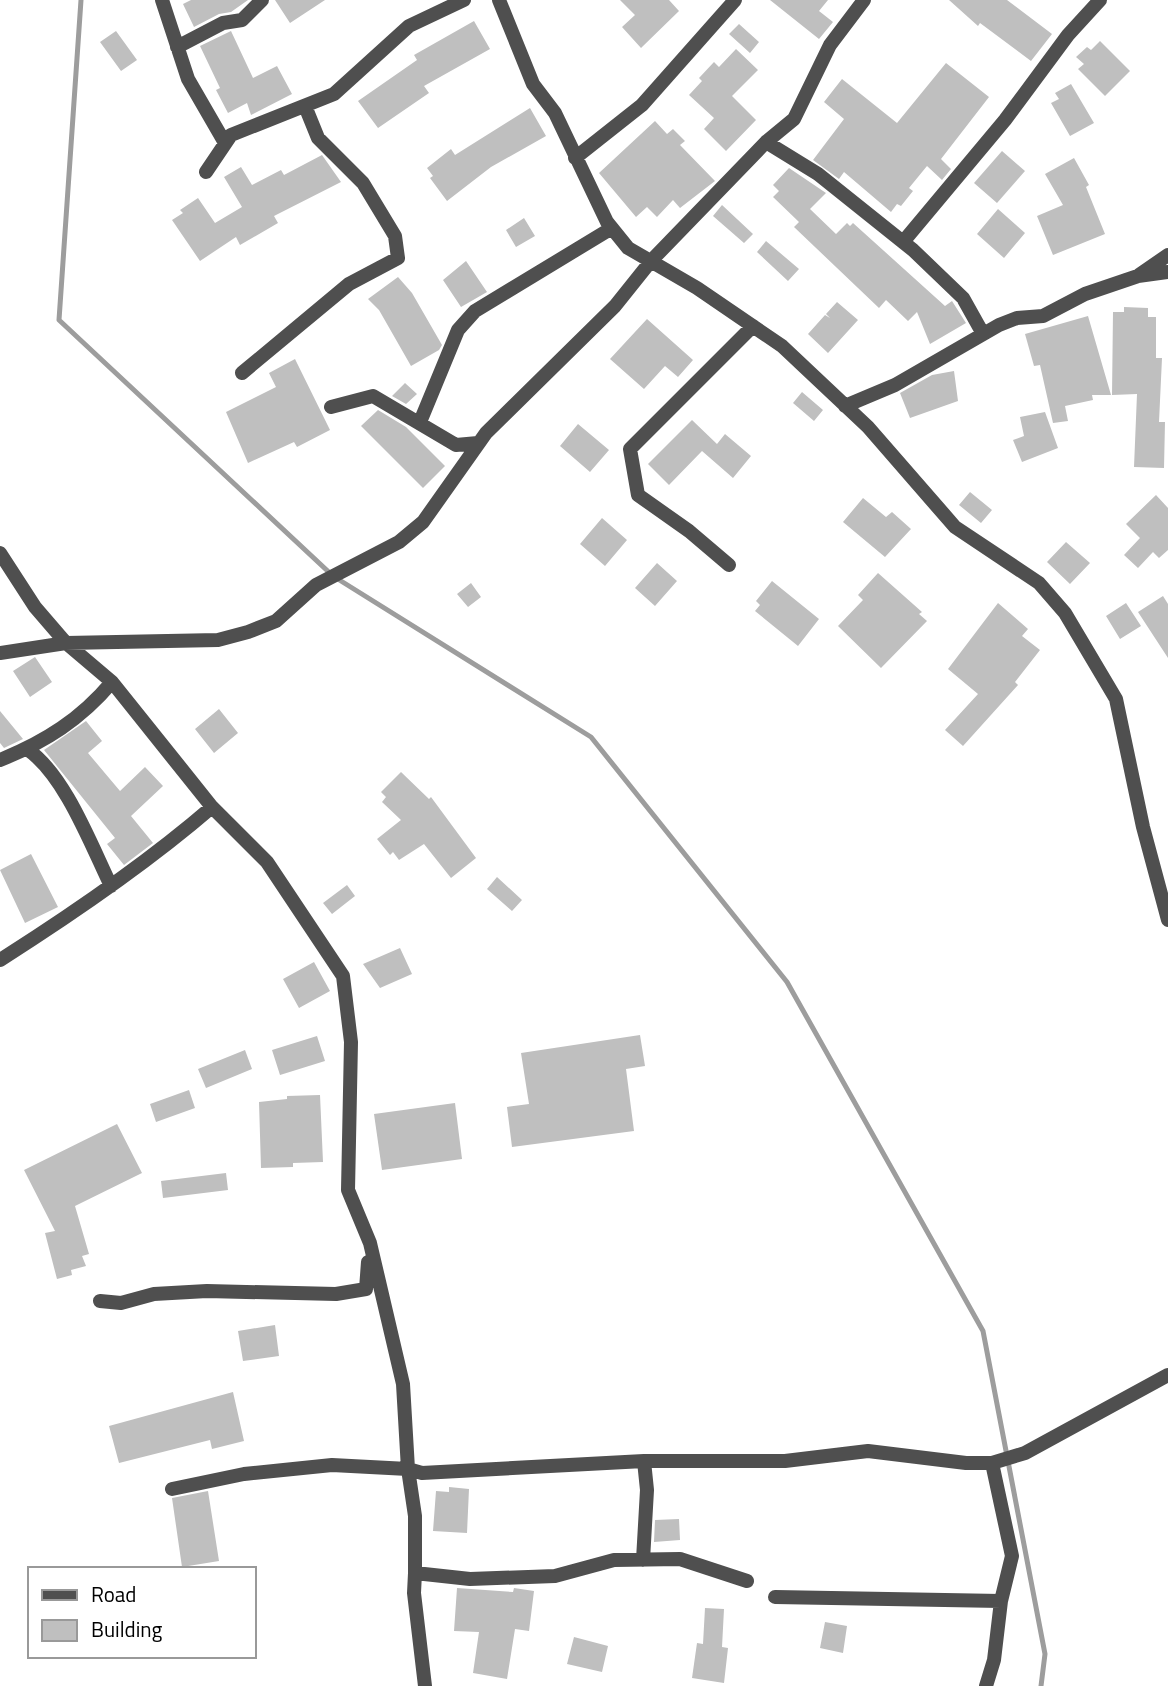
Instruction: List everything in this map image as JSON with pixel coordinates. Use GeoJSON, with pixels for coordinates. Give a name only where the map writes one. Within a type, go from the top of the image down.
{"type":"FeatureCollection","features":[{"type":"Feature","properties":{"kind":"street"},"geometry":{"type":"LineString","coordinates":[[162,0],[188,79],[225,143]]}},
{"type":"Feature","properties":{"kind":"street"},"geometry":{"type":"LineString","coordinates":[[177,47],[223,23],[242,20],[262,0]]}},
{"type":"Feature","properties":{"kind":"street"},"geometry":{"type":"LineString","coordinates":[[206,172],[231,135],[334,94],[409,26],[464,0]]}},
{"type":"Feature","properties":{"kind":"street"},"geometry":{"type":"LineString","coordinates":[[499,0],[533,84],[555,113],[612,228],[628,248],[782,346],[845,406],[955,527],[1038,583],[1065,613],[1116,699],[1143,827],[1168,920]]}},
{"type":"Feature","properties":{"kind":"street"},"geometry":{"type":"LineString","coordinates":[[575,158],[642,105],[735,0]]}},
{"type":"Feature","properties":{"kind":"street"},"geometry":{"type":"LineString","coordinates":[[0,653],[66,643],[218,640],[276,621],[316,586],[399,542],[423,522],[478,443],[615,306],[651,261],[766,142],[794,119],[830,46],[864,0]]}},
{"type":"Feature","properties":{"kind":"street"},"geometry":{"type":"LineString","coordinates":[[904,242],[1005,120],[1068,35],[1100,0]]}},
{"type":"Feature","properties":{"kind":"street"},"geometry":{"type":"LineString","coordinates":[[242,373],[349,284],[398,258],[395,236],[363,183],[318,138],[305,106]]}},
{"type":"Feature","properties":{"kind":"street"},"geometry":{"type":"LineString","coordinates":[[766,142],[818,174],[904,242],[963,298],[982,332]]}},
{"type":"Feature","properties":{"kind":"street"},"geometry":{"type":"LineString","coordinates":[[420,422],[458,330],[475,311],[612,228]]}},
{"type":"Feature","properties":{"kind":"street"},"geometry":{"type":"LineString","coordinates":[[1138,276],[1168,255]]}},
{"type":"Feature","properties":{"kind":"street"},"geometry":{"type":"LineString","coordinates":[[845,406],[895,385],[982,332],[1017,318],[1043,316],[1085,293],[1138,276],[1168,272]]}},
{"type":"Feature","properties":{"kind":"street"},"geometry":{"type":"LineString","coordinates":[[729,565],[689,531],[638,495],[630,449],[753,326]]}},
{"type":"Feature","properties":{"kind":"street"},"geometry":{"type":"LineString","coordinates":[[331,407],[373,396],[456,445],[478,443]]}},
{"type":"Feature","properties":{"kind":"street"},"geometry":{"type":"LineString","coordinates":[[0,553],[35,607],[66,643],[112,682],[182,765],[212,807],[267,862],[343,976],[351,1042],[348,1190],[370,1243],[403,1384],[408,1469],[415,1516],[414,1593],[425,1686]]}},
{"type":"Feature","properties":{"kind":"street"},"geometry":{"type":"LineString","coordinates":[[0,760],[27,749],[86,711],[112,682]]}},
{"type":"Feature","properties":{"kind":"street"},"geometry":{"type":"LineString","coordinates":[[27,749],[39,758],[56,782],[111,886]]}},
{"type":"Feature","properties":{"kind":"street"},"geometry":{"type":"LineString","coordinates":[[0,960],[55,927],[162,850],[212,807]]}},
{"type":"Feature","properties":{"kind":"street"},"geometry":{"type":"LineString","coordinates":[[100,1301],[121,1303],[153,1294],[207,1291],[336,1294],[366,1289],[370,1243]]}},
{"type":"Feature","properties":{"kind":"street"},"geometry":{"type":"LineString","coordinates":[[172,1489],[244,1474],[332,1465],[408,1469],[422,1473],[644,1461],[785,1461],[868,1451],[966,1463],[992,1463],[1025,1453],[1168,1376]]}},
{"type":"Feature","properties":{"kind":"street"},"geometry":{"type":"LineString","coordinates":[[643,1560],[647,1490],[644,1461]]}},
{"type":"Feature","properties":{"kind":"street"},"geometry":{"type":"LineString","coordinates":[[986,1686],[994,1660],[1001,1601],[1012,1556],[992,1463]]}},
{"type":"Feature","properties":{"kind":"street"},"geometry":{"type":"LineString","coordinates":[[415,1573],[470,1579],[555,1577],[614,1560],[680,1559],[747,1581]]}},
{"type":"Feature","properties":{"kind":"street"},"geometry":{"type":"LineString","coordinates":[[775,1597],[1001,1601]]}},
{"type":"Feature","properties":{"kind":"building"},"geometry":{"type":"Polygon","coordinates":[[[191,0],[248,0],[231,12],[219,14],[194,27],[183,4],[191,0]]]}},
{"type":"Feature","properties":{"kind":"building"},"geometry":{"type":"Polygon","coordinates":[[[275,0],[325,0],[290,23],[275,0]]]}},
{"type":"Feature","properties":{"kind":"building"},"geometry":{"type":"Polygon","coordinates":[[[620,0],[669,0],[679,11],[641,48],[622,27],[635,15],[620,0]]]}},
{"type":"Feature","properties":{"kind":"building"},"geometry":{"type":"Polygon","coordinates":[[[770,0],[828,0],[819,11],[833,22],[819,39],[770,0]]]}},
{"type":"Feature","properties":{"kind":"building"},"geometry":{"type":"Polygon","coordinates":[[[949,0],[1007,0],[1052,34],[1031,61],[980,23],[978,26],[949,0]]]}},
{"type":"Feature","properties":{"kind":"building"},"geometry":{"type":"Polygon","coordinates":[[[474,21],[490,49],[424,86],[429,93],[378,128],[358,101],[417,60],[414,55],[474,21]]]}},
{"type":"Feature","properties":{"kind":"building"},"geometry":{"type":"Polygon","coordinates":[[[739,24],[759,42],[750,53],[729,34],[739,24]]]}},
{"type":"Feature","properties":{"kind":"building"},"geometry":{"type":"Polygon","coordinates":[[[116,31],[137,60],[121,71],[100,42],[116,31]]]}},
{"type":"Feature","properties":{"kind":"building"},"geometry":{"type":"Polygon","coordinates":[[[231,31],[253,78],[277,66],[292,94],[251,115],[247,103],[228,113],[216,90],[220,88],[200,46],[231,31]]]}},
{"type":"Feature","properties":{"kind":"building"},"geometry":{"type":"Polygon","coordinates":[[[1100,41],[1130,71],[1105,96],[1078,69],[1084,64],[1076,57],[1087,47],[1091,50],[1100,41]]]}},
{"type":"Feature","properties":{"kind":"building"},"geometry":{"type":"Polygon","coordinates":[[[736,49],[758,70],[732,96],[756,120],[726,151],[704,129],[714,118],[689,95],[702,81],[699,78],[714,62],[719,67],[736,49]]]}},
{"type":"Feature","properties":{"kind":"building"},"geometry":{"type":"Polygon","coordinates":[[[946,63],[989,97],[941,159],[951,169],[942,180],[927,166],[909,188],[913,191],[901,206],[897,204],[891,212],[844,172],[839,179],[813,160],[844,119],[824,102],[842,79],[897,123],[946,63]]]}},
{"type":"Feature","properties":{"kind":"building"},"geometry":{"type":"Polygon","coordinates":[[[1071,84],[1094,123],[1070,136],[1051,103],[1059,99],[1055,93],[1071,84]]]}},
{"type":"Feature","properties":{"kind":"building"},"geometry":{"type":"Polygon","coordinates":[[[530,108],[546,136],[491,167],[447,201],[430,178],[433,176],[427,168],[451,149],[455,155],[530,108]]]}},
{"type":"Feature","properties":{"kind":"building"},"geometry":{"type":"Polygon","coordinates":[[[655,121],[667,134],[673,129],[685,141],[680,145],[715,181],[680,208],[673,200],[657,217],[647,207],[636,217],[599,173],[655,121]]]}},
{"type":"Feature","properties":{"kind":"building"},"geometry":{"type":"Polygon","coordinates":[[[1002,151],[1025,171],[997,203],[974,183],[1002,151]]]}},
{"type":"Feature","properties":{"kind":"building"},"geometry":{"type":"Polygon","coordinates":[[[322,155],[341,182],[274,216],[278,223],[240,245],[236,237],[200,261],[172,220],[183,213],[180,210],[198,198],[215,223],[242,207],[224,177],[241,167],[252,185],[281,170],[284,175],[322,155]]]}},
{"type":"Feature","properties":{"kind":"building"},"geometry":{"type":"Polygon","coordinates":[[[1074,158],[1089,185],[1086,187],[1105,234],[1053,255],[1037,216],[1063,205],[1045,174],[1074,158]]]}},
{"type":"Feature","properties":{"kind":"building"},"geometry":{"type":"Polygon","coordinates":[[[789,168],[826,193],[810,209],[836,234],[847,223],[850,226],[853,223],[945,306],[952,301],[966,323],[930,344],[917,312],[908,321],[886,300],[879,308],[794,227],[799,222],[773,197],[779,191],[773,185],[789,168]]]}},
{"type":"Feature","properties":{"kind":"building"},"geometry":{"type":"Polygon","coordinates":[[[722,205],[753,234],[744,243],[713,216],[722,205]]]}},
{"type":"Feature","properties":{"kind":"building"},"geometry":{"type":"Polygon","coordinates":[[[998,209],[1025,233],[1004,258],[977,234],[998,209]]]}},
{"type":"Feature","properties":{"kind":"building"},"geometry":{"type":"Polygon","coordinates":[[[524,218],[535,236],[516,247],[506,230],[524,218]]]}},
{"type":"Feature","properties":{"kind":"building"},"geometry":{"type":"Polygon","coordinates":[[[766,241],[799,269],[788,281],[757,252],[766,241]]]}},
{"type":"Feature","properties":{"kind":"building"},"geometry":{"type":"Polygon","coordinates":[[[466,261],[487,292],[461,307],[443,280],[466,261]]]}},
{"type":"Feature","properties":{"kind":"building"},"geometry":{"type":"Polygon","coordinates":[[[398,277],[412,293],[442,345],[439,350],[411,366],[379,310],[368,299],[398,277]]]}},
{"type":"Feature","properties":{"kind":"building"},"geometry":{"type":"Polygon","coordinates":[[[837,302],[858,320],[828,353],[808,334],[825,315],[830,318],[826,314],[837,302]]]}},
{"type":"Feature","properties":{"kind":"building"},"geometry":{"type":"Polygon","coordinates":[[[1124,307],[1148,308],[1148,317],[1156,317],[1156,358],[1162,358],[1159,422],[1165,422],[1164,468],[1134,467],[1137,394],[1112,395],[1113,312],[1124,312],[1124,307]]]}},
{"type":"Feature","properties":{"kind":"building"},"geometry":{"type":"Polygon","coordinates":[[[1088,316],[1111,395],[1092,395],[1093,400],[1065,406],[1068,421],[1053,423],[1040,365],[1034,366],[1025,334],[1088,316]]]}},
{"type":"Feature","properties":{"kind":"building"},"geometry":{"type":"Polygon","coordinates":[[[647,319],[693,360],[678,377],[665,366],[644,389],[610,359],[647,319]]]}},
{"type":"Feature","properties":{"kind":"building"},"geometry":{"type":"Polygon","coordinates":[[[295,359],[330,430],[297,447],[294,442],[248,463],[226,412],[276,387],[269,373],[295,359]]]}},
{"type":"Feature","properties":{"kind":"building"},"geometry":{"type":"Polygon","coordinates":[[[954,371],[958,401],[910,418],[900,393],[932,375],[954,371]]]}},
{"type":"Feature","properties":{"kind":"building"},"geometry":{"type":"Polygon","coordinates":[[[405,383],[417,394],[406,404],[392,396],[405,383]]]}},
{"type":"Feature","properties":{"kind":"building"},"geometry":{"type":"Polygon","coordinates":[[[802,392],[823,410],[814,421],[793,403],[802,392]]]}},
{"type":"Feature","properties":{"kind":"building"},"geometry":{"type":"Polygon","coordinates":[[[378,410],[406,427],[445,466],[423,488],[361,426],[378,410]]]}},
{"type":"Feature","properties":{"kind":"building"},"geometry":{"type":"Polygon","coordinates":[[[1045,412],[1058,448],[1022,462],[1013,440],[1024,436],[1020,417],[1045,412]]]}},
{"type":"Feature","properties":{"kind":"building"},"geometry":{"type":"Polygon","coordinates":[[[692,420],[717,444],[725,434],[751,456],[733,478],[702,451],[669,485],[648,464],[692,420]]]}},
{"type":"Feature","properties":{"kind":"building"},"geometry":{"type":"Polygon","coordinates":[[[578,424],[609,450],[590,472],[560,446],[578,424]]]}},
{"type":"Feature","properties":{"kind":"building"},"geometry":{"type":"Polygon","coordinates":[[[970,492],[992,510],[981,523],[959,505],[970,492]]]}},
{"type":"Feature","properties":{"kind":"building"},"geometry":{"type":"Polygon","coordinates":[[[1156,495],[1168,508],[1168,550],[1159,558],[1153,552],[1138,568],[1124,555],[1140,538],[1126,524],[1156,495]]]}},
{"type":"Feature","properties":{"kind":"building"},"geometry":{"type":"Polygon","coordinates":[[[863,498],[886,517],[892,512],[911,529],[885,557],[843,522],[863,498]]]}},
{"type":"Feature","properties":{"kind":"building"},"geometry":{"type":"Polygon","coordinates":[[[602,518],[627,540],[605,566],[580,544],[602,518]]]}},
{"type":"Feature","properties":{"kind":"building"},"geometry":{"type":"Polygon","coordinates":[[[1066,542],[1090,563],[1070,584],[1047,562],[1066,542]]]}},
{"type":"Feature","properties":{"kind":"building"},"geometry":{"type":"Polygon","coordinates":[[[657,563],[677,581],[655,606],[635,588],[657,563]]]}},
{"type":"Feature","properties":{"kind":"building"},"geometry":{"type":"Polygon","coordinates":[[[878,573],[922,612],[919,614],[927,621],[881,668],[838,626],[863,600],[858,595],[878,573]]]}},
{"type":"Feature","properties":{"kind":"building"},"geometry":{"type":"Polygon","coordinates":[[[772,581],[819,619],[798,646],[755,611],[760,605],[756,601],[772,581]]]}},
{"type":"Feature","properties":{"kind":"building"},"geometry":{"type":"Polygon","coordinates":[[[471,583],[481,597],[468,607],[457,594],[471,583]]]}},
{"type":"Feature","properties":{"kind":"building"},"geometry":{"type":"Polygon","coordinates":[[[1163,596],[1168,604],[1168,658],[1138,612],[1163,596]]]}},
{"type":"Feature","properties":{"kind":"building"},"geometry":{"type":"Polygon","coordinates":[[[998,603],[1028,629],[1022,636],[1040,650],[1015,682],[1018,685],[963,746],[945,730],[978,694],[948,669],[998,603]]]}},
{"type":"Feature","properties":{"kind":"building"},"geometry":{"type":"Polygon","coordinates":[[[1126,603],[1141,626],[1120,639],[1106,616],[1126,603]]]}},
{"type":"Feature","properties":{"kind":"building"},"geometry":{"type":"Polygon","coordinates":[[[35,657],[52,682],[30,697],[13,671],[35,657]]]}},
{"type":"Feature","properties":{"kind":"building"},"geometry":{"type":"Polygon","coordinates":[[[219,709],[238,733],[214,753],[195,729],[219,709]]]}},
{"type":"Feature","properties":{"kind":"building"},"geometry":{"type":"Polygon","coordinates":[[[0,711],[23,739],[4,748],[0,743],[0,711]]]}},
{"type":"Feature","properties":{"kind":"building"},"geometry":{"type":"Polygon","coordinates":[[[86,721],[102,741],[88,753],[120,791],[145,767],[163,786],[131,816],[153,843],[124,865],[107,844],[115,838],[44,750],[86,721]]]}},
{"type":"Feature","properties":{"kind":"building"},"geometry":{"type":"Polygon","coordinates":[[[401,772],[429,799],[431,797],[476,858],[451,878],[424,844],[399,860],[393,852],[390,855],[377,839],[401,820],[382,802],[386,797],[381,792],[401,772]]]}},
{"type":"Feature","properties":{"kind":"building"},"geometry":{"type":"Polygon","coordinates":[[[31,854],[58,907],[25,923],[0,870],[31,854]]]}},
{"type":"Feature","properties":{"kind":"building"},"geometry":{"type":"Polygon","coordinates":[[[497,877],[522,900],[512,911],[487,889],[497,877]]]}},
{"type":"Feature","properties":{"kind":"building"},"geometry":{"type":"Polygon","coordinates":[[[347,885],[355,896],[332,914],[323,903],[347,885]]]}},
{"type":"Feature","properties":{"kind":"building"},"geometry":{"type":"Polygon","coordinates":[[[400,948],[412,974],[380,988],[363,964],[400,948]]]}},
{"type":"Feature","properties":{"kind":"building"},"geometry":{"type":"Polygon","coordinates":[[[314,962],[330,991],[299,1008],[283,979],[314,962]]]}},
{"type":"Feature","properties":{"kind":"building"},"geometry":{"type":"Polygon","coordinates":[[[640,1035],[645,1066],[626,1069],[634,1131],[512,1147],[507,1107],[529,1104],[521,1053],[640,1035]]]}},
{"type":"Feature","properties":{"kind":"building"},"geometry":{"type":"Polygon","coordinates":[[[317,1036],[325,1061],[280,1075],[272,1050],[317,1036]]]}},
{"type":"Feature","properties":{"kind":"building"},"geometry":{"type":"Polygon","coordinates":[[[245,1050],[252,1069],[206,1088],[198,1069],[245,1050]]]}},
{"type":"Feature","properties":{"kind":"building"},"geometry":{"type":"Polygon","coordinates":[[[189,1090],[195,1108],[156,1122],[150,1104],[189,1090]]]}},
{"type":"Feature","properties":{"kind":"building"},"geometry":{"type":"Polygon","coordinates":[[[320,1095],[323,1162],[261,1168],[259,1102],[287,1099],[287,1096],[320,1095]]]}},
{"type":"Feature","properties":{"kind":"building"},"geometry":{"type":"Polygon","coordinates":[[[455,1103],[462,1159],[382,1170],[374,1114],[455,1103]]]}},
{"type":"Feature","properties":{"kind":"building"},"geometry":{"type":"Polygon","coordinates":[[[117,1124],[142,1173],[75,1206],[89,1254],[82,1256],[86,1266],[71,1270],[72,1275],[57,1279],[45,1233],[55,1231],[24,1170],[117,1124]]]}},
{"type":"Feature","properties":{"kind":"building"},"geometry":{"type":"Polygon","coordinates":[[[226,1173],[228,1190],[163,1198],[161,1181],[226,1173]]]}},
{"type":"Feature","properties":{"kind":"building"},"geometry":{"type":"Polygon","coordinates":[[[275,1325],[279,1356],[243,1361],[238,1331],[275,1325]]]}},
{"type":"Feature","properties":{"kind":"building"},"geometry":{"type":"Polygon","coordinates":[[[233,1392],[244,1441],[212,1449],[210,1440],[119,1463],[109,1426],[233,1392]]]}},
{"type":"Feature","properties":{"kind":"building"},"geometry":{"type":"Polygon","coordinates":[[[449,1487],[469,1489],[467,1533],[433,1531],[436,1491],[449,1492],[449,1487]]]}},
{"type":"Feature","properties":{"kind":"building"},"geometry":{"type":"Polygon","coordinates":[[[208,1491],[219,1561],[182,1567],[172,1498],[208,1491]]]}},
{"type":"Feature","properties":{"kind":"building"},"geometry":{"type":"Polygon","coordinates":[[[679,1519],[680,1540],[654,1542],[655,1520],[679,1519]]]}},
{"type":"Feature","properties":{"kind":"building"},"geometry":{"type":"Polygon","coordinates":[[[457,1588],[513,1592],[514,1588],[534,1591],[529,1631],[515,1629],[507,1679],[473,1673],[479,1632],[454,1631],[457,1588]]]}},
{"type":"Feature","properties":{"kind":"building"},"geometry":{"type":"Polygon","coordinates":[[[705,1608],[724,1609],[722,1647],[728,1648],[724,1683],[692,1678],[697,1643],[703,1644],[705,1608]]]}},
{"type":"Feature","properties":{"kind":"building"},"geometry":{"type":"Polygon","coordinates":[[[825,1622],[847,1626],[843,1653],[820,1648],[825,1622]]]}},
{"type":"Feature","properties":{"kind":"building"},"geometry":{"type":"Polygon","coordinates":[[[574,1637],[608,1646],[602,1672],[567,1664],[574,1637]]]}},
{"type":"Feature","properties":{"kind":"waterway"},"geometry":{"type":"LineString","coordinates":[[81,0],[59,320],[333,576],[591,737],[787,982],[983,1331],[1045,1654],[1041,1686]]}}]}
